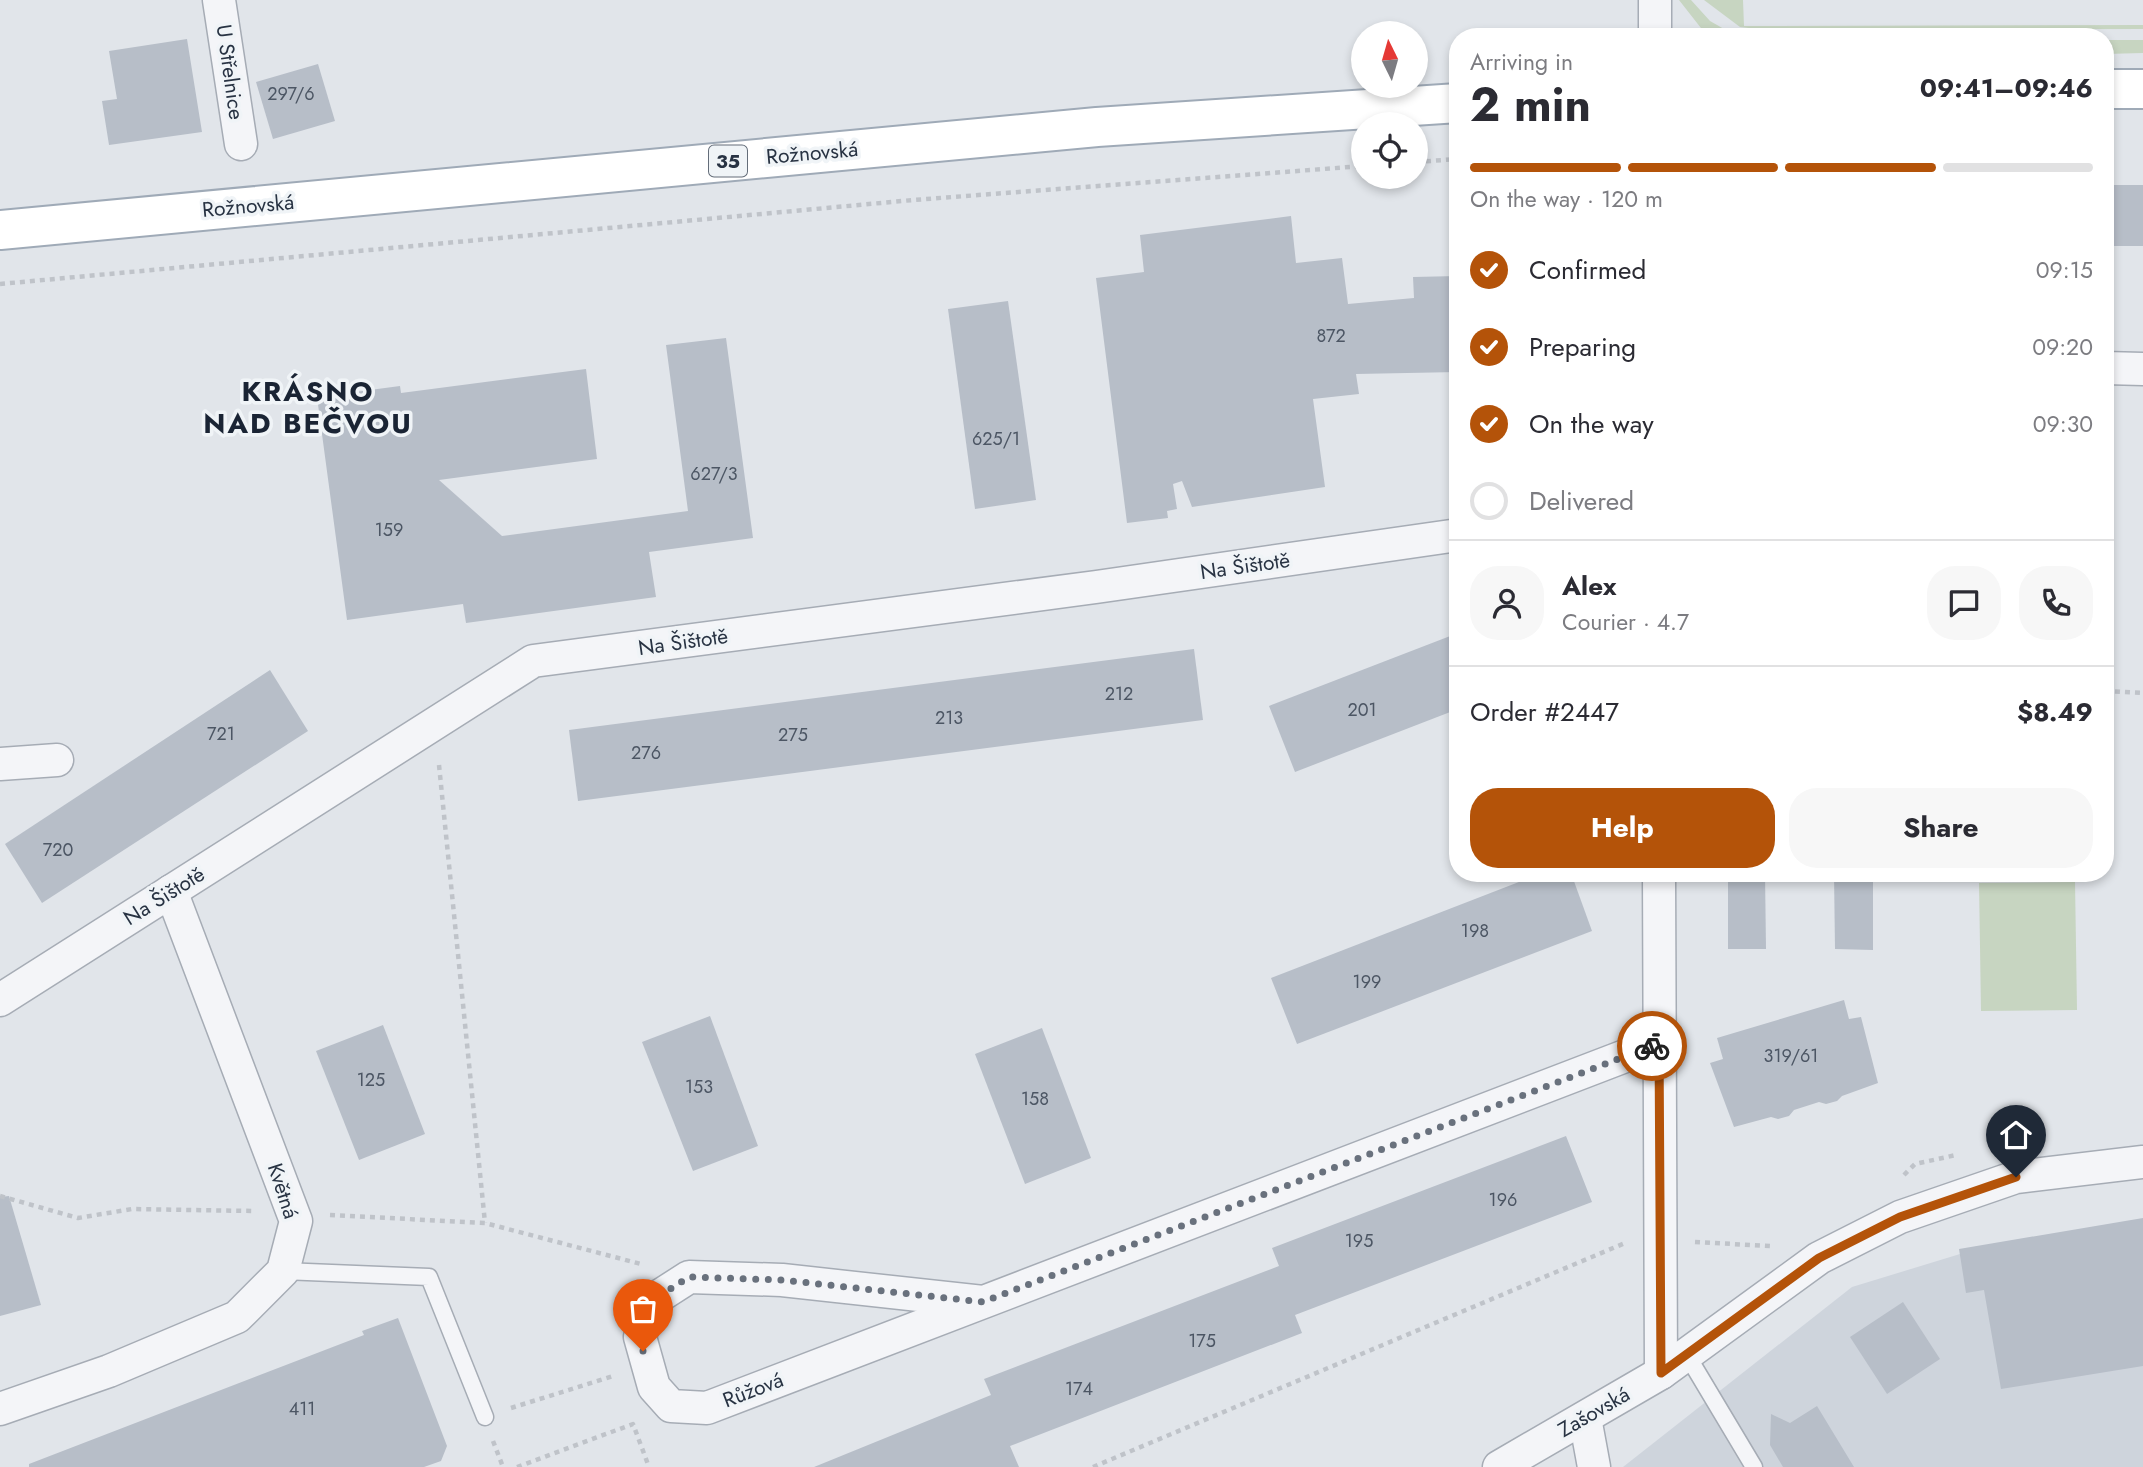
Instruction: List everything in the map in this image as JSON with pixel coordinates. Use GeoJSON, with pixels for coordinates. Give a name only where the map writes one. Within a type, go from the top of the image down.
{"type":"FeatureCollection","features":[{"type":"Feature","properties":{"kind":"main road"},"geometry":{"type":"LineString","coordinates":[[2114,89],[2143,89]]}},
{"type":"Feature","properties":{"kind":"main road","name":"Rožnovská"},"geometry":{"type":"LineString","coordinates":[[0,230],[1071,129],[1449,104]]}},
{"type":"Feature","properties":{"kind":"street","name":"U Střelnice"},"geometry":{"type":"LineString","coordinates":[[219,0],[241,144]]}},
{"type":"Feature","properties":{"kind":"street"},"geometry":{"type":"LineString","coordinates":[[1655,0],[1655,28]]}},
{"type":"Feature","properties":{"kind":"street"},"geometry":{"type":"LineString","coordinates":[[2114,368],[2143,369]]}},
{"type":"Feature","properties":{"kind":"street","name":"Na Šištotě"},"geometry":{"type":"LineString","coordinates":[[0,1000],[533,661],[1082,589],[1449,536]]}},
{"type":"Feature","properties":{"kind":"street"},"geometry":{"type":"LineString","coordinates":[[0,764],[57,760]]}},
{"type":"Feature","properties":{"kind":"street"},"geometry":{"type":"LineString","coordinates":[[1659,882],[1661,1373]]}},
{"type":"Feature","properties":{"kind":"street","name":"Květná"},"geometry":{"type":"LineString","coordinates":[[172,891],[296,1221],[283,1271]]}},
{"type":"Feature","properties":{"kind":"street","name":"Růžová"},"geometry":{"type":"LineString","coordinates":[[983,1302],[782,1280],[689,1277],[650,1302],[640,1337],[654,1387],[671,1406],[707,1408],[1659,1043]]}},
{"type":"Feature","properties":{"kind":"street","name":"Zašovská"},"geometry":{"type":"LineString","coordinates":[[1499,1467],[1661,1373],[1819,1258],[1900,1217],[2016,1177],[2143,1162]]}},
{"type":"Feature","properties":{"kind":"street"},"geometry":{"type":"LineString","coordinates":[[0,1409],[109,1371],[237,1317],[283,1271]]}},
{"type":"Feature","properties":{"kind":"street"},"geometry":{"type":"LineString","coordinates":[[1585,1418],[1594,1467]]}},
{"type":"Feature","properties":{"kind":"lane"},"geometry":{"type":"LineString","coordinates":[[283,1271],[429,1277],[485,1417]]}},
{"type":"Feature","properties":{"kind":"lane"},"geometry":{"type":"LineString","coordinates":[[1687,1355],[1754,1467]]}},
{"type":"Feature","properties":{"kind":"path"},"geometry":{"type":"LineString","coordinates":[[1428,161],[1449,160]]}},
{"type":"Feature","properties":{"kind":"path"},"geometry":{"type":"LineString","coordinates":[[0,284],[913,200],[1351,167]]}},
{"type":"Feature","properties":{"kind":"path"},"geometry":{"type":"LineString","coordinates":[[2114,691],[2143,693]]}},
{"type":"Feature","properties":{"kind":"path"},"geometry":{"type":"LineString","coordinates":[[438,754],[485,1223]]}},
{"type":"Feature","properties":{"kind":"path"},"geometry":{"type":"LineString","coordinates":[[0,1196],[78,1218],[132,1209],[293,1213],[485,1223],[689,1277]]}},
{"type":"Feature","properties":{"kind":"path"},"geometry":{"type":"LineString","coordinates":[[1093,1467],[1635,1239],[1660,1238]]}},
{"type":"Feature","properties":{"kind":"path"},"geometry":{"type":"LineString","coordinates":[[485,1417],[646,1365]]}},
{"type":"Feature","properties":{"kind":"path"},"geometry":{"type":"LineString","coordinates":[[517,1467],[633,1424],[649,1467]]}},
{"type":"Feature","properties":{"kind":"shaded area"},"geometry":{"type":"Polygon","coordinates":[[[2143,1219],[2143,1467],[1623,1467],[1852,1287],[1960,1254],[2143,1219]]]}},
{"type":"Feature","properties":{"kind":"green space"},"geometry":{"type":"Polygon","coordinates":[[[1679,0],[1691,0],[1710,21],[1722,28],[1701,28],[1679,0]]]}},
{"type":"Feature","properties":{"kind":"green space"},"geometry":{"type":"Polygon","coordinates":[[[1704,0],[1743,0],[1744,26],[2143,25],[2143,29],[1749,28],[1740,27],[1704,0]]]}},
{"type":"Feature","properties":{"kind":"green space"},"geometry":{"type":"Polygon","coordinates":[[[2114,40],[2143,40],[2143,53],[2114,54],[2114,40]]]}},
{"type":"Feature","properties":{"kind":"green space"},"geometry":{"type":"Polygon","coordinates":[[[2075,882],[2077,1010],[1981,1011],[1979,883],[2075,882]]]}},
{"type":"Feature","properties":{"kind":"building"},"geometry":{"type":"Polygon","coordinates":[[[187,39],[202,132],[109,145],[102,101],[117,99],[109,51],[187,39]]]}},
{"type":"Feature","properties":{"kind":"building"},"geometry":{"type":"Polygon","coordinates":[[[318,64],[335,121],[273,139],[256,82],[318,64]]]}},
{"type":"Feature","properties":{"kind":"building"},"geometry":{"type":"Polygon","coordinates":[[[2114,185],[2143,185],[2143,246],[2114,246],[2114,185]]]}},
{"type":"Feature","properties":{"kind":"building"},"geometry":{"type":"Polygon","coordinates":[[[1291,216],[1296,263],[1342,258],[1348,304],[1414,298],[1413,277],[1449,276],[1449,372],[1356,374],[1359,394],[1313,399],[1325,487],[1192,507],[1182,481],[1173,484],[1177,509],[1167,511],[1168,518],[1127,523],[1096,278],[1144,272],[1140,235],[1291,216]]]}},
{"type":"Feature","properties":{"kind":"building"},"geometry":{"type":"Polygon","coordinates":[[[1008,301],[1036,500],[975,509],[948,309],[1008,301]]]}},
{"type":"Feature","properties":{"kind":"building"},"geometry":{"type":"Polygon","coordinates":[[[726,338],[753,538],[649,552],[656,597],[466,623],[463,604],[347,620],[317,397],[400,386],[401,393],[586,369],[597,459],[439,480],[502,536],[688,511],[666,345],[726,338]]]}},
{"type":"Feature","properties":{"kind":"building"},"geometry":{"type":"Polygon","coordinates":[[[1449,636],[1449,712],[1295,772],[1269,706],[1449,636]]]}},
{"type":"Feature","properties":{"kind":"building"},"geometry":{"type":"Polygon","coordinates":[[[1194,649],[1203,720],[578,801],[569,730],[1194,649]]]}},
{"type":"Feature","properties":{"kind":"building"},"geometry":{"type":"Polygon","coordinates":[[[270,670],[308,731],[42,903],[5,844],[270,670]]]}},
{"type":"Feature","properties":{"kind":"building"},"geometry":{"type":"Polygon","coordinates":[[[1519,882],[1574,882],[1592,931],[1297,1044],[1271,978],[1519,882]]]}},
{"type":"Feature","properties":{"kind":"building"},"geometry":{"type":"Polygon","coordinates":[[[1728,882],[1765,882],[1766,949],[1728,949],[1728,882]]]}},
{"type":"Feature","properties":{"kind":"building"},"geometry":{"type":"Polygon","coordinates":[[[1834,882],[1873,882],[1873,950],[1835,949],[1834,882]]]}},
{"type":"Feature","properties":{"kind":"building"},"geometry":{"type":"Polygon","coordinates":[[[1844,1000],[1849,1019],[1861,1017],[1878,1083],[1842,1096],[1837,1101],[1826,1104],[1819,1102],[1794,1110],[1789,1116],[1778,1119],[1771,1117],[1734,1127],[1710,1063],[1723,1059],[1717,1038],[1844,1000]]]}},
{"type":"Feature","properties":{"kind":"building"},"geometry":{"type":"Polygon","coordinates":[[[710,1016],[758,1146],[693,1171],[642,1042],[710,1016]]]}},
{"type":"Feature","properties":{"kind":"building"},"geometry":{"type":"Polygon","coordinates":[[[383,1025],[425,1134],[359,1160],[316,1051],[383,1025]]]}},
{"type":"Feature","properties":{"kind":"building"},"geometry":{"type":"Polygon","coordinates":[[[1042,1028],[1091,1158],[1025,1184],[975,1054],[1042,1028]]]}},
{"type":"Feature","properties":{"kind":"building"},"geometry":{"type":"Polygon","coordinates":[[[1566,1136],[1592,1202],[1295,1315],[1302,1333],[1010,1446],[1019,1467],[814,1467],[991,1395],[984,1379],[1279,1266],[1272,1248],[1566,1136]]]}},
{"type":"Feature","properties":{"kind":"building"},"geometry":{"type":"Polygon","coordinates":[[[9,1196],[41,1305],[0,1316],[0,1197],[9,1196]]]}},
{"type":"Feature","properties":{"kind":"building"},"geometry":{"type":"Polygon","coordinates":[[[2143,1218],[2143,1366],[2001,1389],[1984,1290],[1966,1293],[1959,1249],[2143,1218]]]}},
{"type":"Feature","properties":{"kind":"building"},"geometry":{"type":"Polygon","coordinates":[[[1903,1302],[1940,1359],[1887,1394],[1850,1337],[1903,1302]]]}},
{"type":"Feature","properties":{"kind":"building"},"geometry":{"type":"Polygon","coordinates":[[[398,1318],[447,1446],[441,1461],[424,1467],[29,1467],[29,1464],[364,1335],[362,1331],[398,1318]]]}},
{"type":"Feature","properties":{"kind":"building"},"geometry":{"type":"Polygon","coordinates":[[[1817,1406],[1854,1467],[1783,1467],[1770,1445],[1771,1414],[1790,1423],[1817,1406]]]}},
{"type":"Feature","properties":{"kind":"way so far"},"geometry":{"type":"LineString","coordinates":[[643,1351],[640,1337],[650,1302],[689,1277],[782,1280],[983,1302],[1652,1046]]}},
{"type":"Feature","properties":{"kind":"district","name":"KRÁSNO NAD BEČVOU"},"geometry":{"type":"Point","coordinates":[308,407]}},
{"type":"Feature","properties":{"kind":"route"},"geometry":{"type":"LineString","coordinates":[[1652,1046],[1659,1043],[1661,1373],[1819,1258],[1900,1217],[2016,1177]]}}]}
